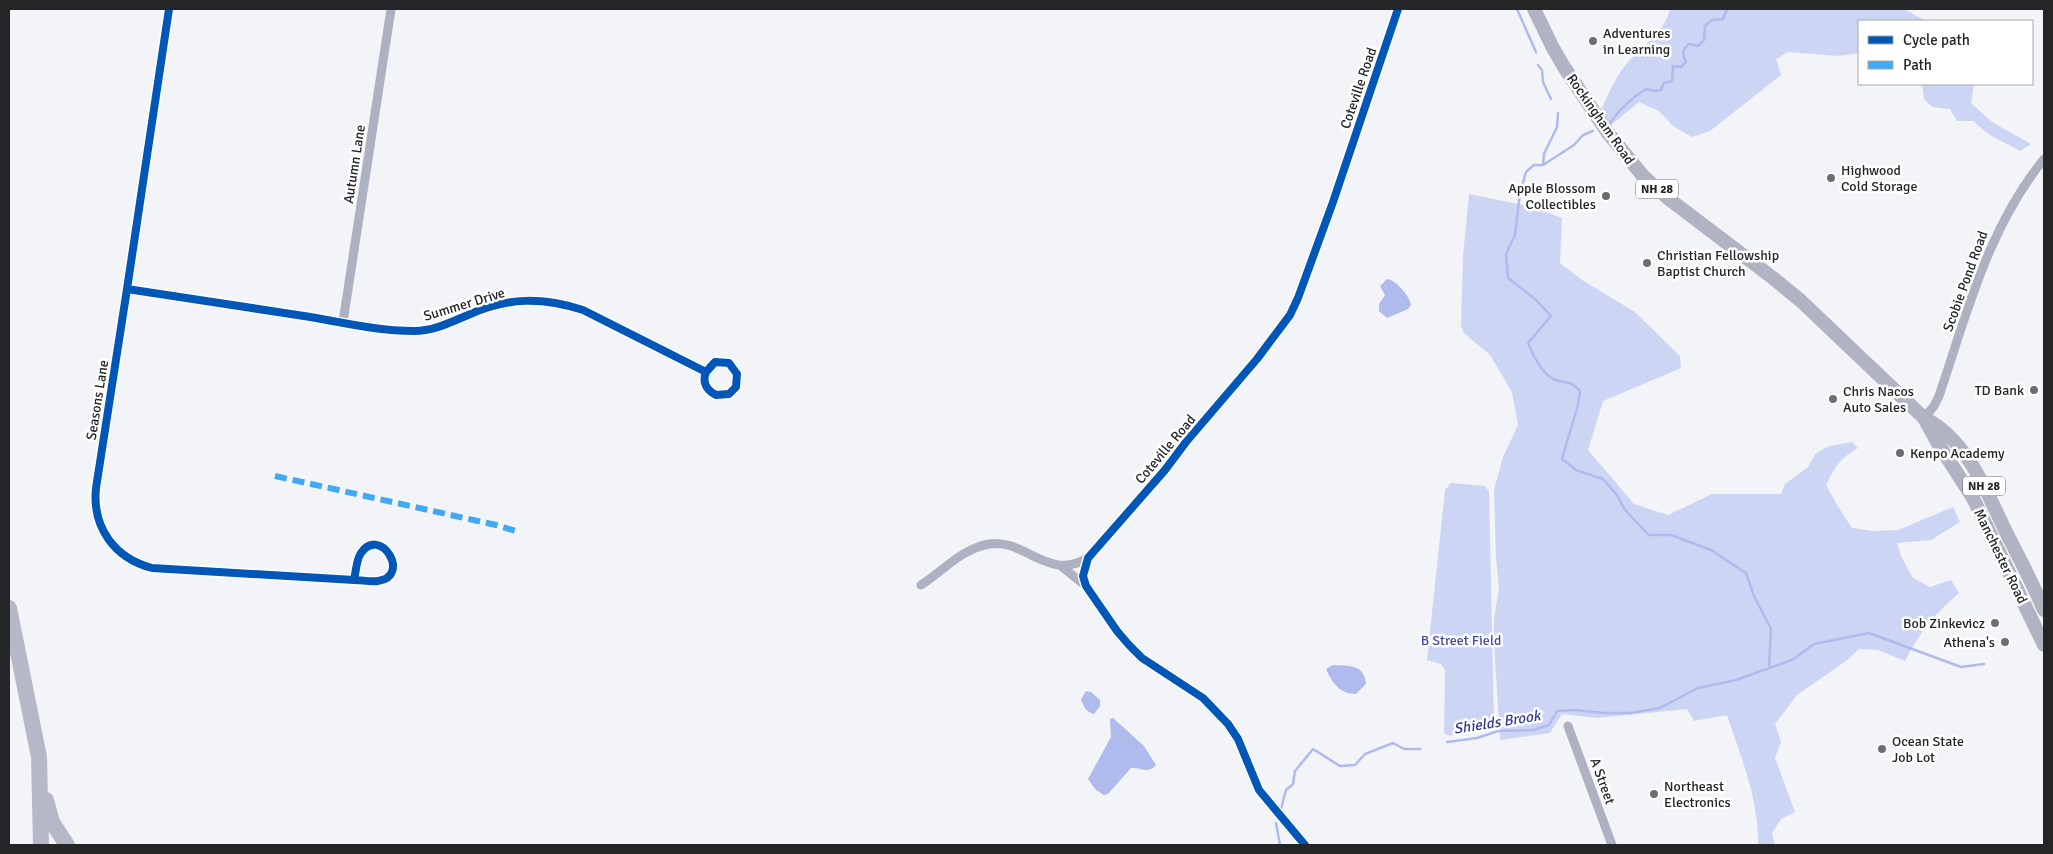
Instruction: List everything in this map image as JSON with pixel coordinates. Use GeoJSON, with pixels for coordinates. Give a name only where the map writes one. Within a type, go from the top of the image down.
{"type":"FeatureCollection","features":[{"type":"Feature","properties":{"kind":"highway"},"geometry":{"type":"LineString","coordinates":[[9,608],[34,731],[40,777],[41,845]]}},
{"type":"Feature","properties":{"kind":"highway"},"geometry":{"type":"LineString","coordinates":[[40,777],[52,822],[67,845]]}},
{"type":"Feature","properties":{"kind":"main road","name":"Rockingham Road"},"geometry":{"type":"LineString","coordinates":[[1534,9],[1553,48],[1574,82],[1608,133],[1643,176],[1669,199],[1773,278],[1829,326]]}},
{"type":"Feature","properties":{"kind":"main road","name":"Manchester Road"},"geometry":{"type":"LineString","coordinates":[[1829,326],[1924,418],[1973,498],[2044,645]]}},
{"type":"Feature","properties":{"kind":"main road","name":"Manchester Road"},"geometry":{"type":"LineString","coordinates":[[1924,418],[1943,430],[1971,464],[2044,610]]}},
{"type":"Feature","properties":{"kind":"street","name":"Seasons Lane"},"geometry":{"type":"LineString","coordinates":[[169,9],[95,496],[98,520],[110,542],[128,559],[152,568],[354,580],[378,581],[388,576],[393,566],[389,552],[380,546],[372,546],[366,549],[359,557],[354,580]]}},
{"type":"Feature","properties":{"kind":"street","name":"Autumn Lane"},"geometry":{"type":"LineString","coordinates":[[343,322],[391,9]]}},
{"type":"Feature","properties":{"kind":"street","name":"Coteville Road"},"geometry":{"type":"LineString","coordinates":[[1088,558],[1246,373],[1290,315],[1333,202],[1398,9]]}},
{"type":"Feature","properties":{"kind":"street","name":"Scobie Pond Road"},"geometry":{"type":"LineString","coordinates":[[1924,418],[1934,406],[1939,396],[1983,264],[1998,230],[2016,198],[2044,159]]}},
{"type":"Feature","properties":{"kind":"street","name":"Summer Drive"},"geometry":{"type":"LineString","coordinates":[[127,289],[398,330],[416,331],[443,325],[502,303],[539,300],[566,304],[583,310],[706,372]]}},
{"type":"Feature","properties":{"kind":"street"},"geometry":{"type":"LineString","coordinates":[[920,586],[967,551],[989,544],[1007,545],[1061,566],[1086,586],[1129,645],[1142,658],[1203,698],[1228,724],[1238,739],[1259,790],[1305,845]]}},
{"type":"Feature","properties":{"kind":"street"},"geometry":{"type":"LineString","coordinates":[[1061,566],[1074,564],[1088,558]]}},
{"type":"Feature","properties":{"kind":"street"},"geometry":{"type":"LineString","coordinates":[[1086,586],[1083,576],[1088,558]]}},
{"type":"Feature","properties":{"kind":"street","name":"A Street"},"geometry":{"type":"LineString","coordinates":[[1568,726],[1612,845]]}},
{"type":"Feature","properties":{"kind":"green space"},"geometry":{"type":"Polygon","coordinates":[[[1670,9],[1904,9],[1924,20],[1858,20],[1858,53],[1838,56],[1788,52],[1776,59],[1781,75],[1710,131],[1692,137],[1673,126],[1659,111],[1639,102],[1611,125],[1600,112],[1617,77],[1630,60],[1663,26],[1670,9]]]}},
{"type":"Feature","properties":{"kind":"green space"},"geometry":{"type":"Polygon","coordinates":[[[1922,85],[1974,85],[1971,103],[1992,122],[2031,144],[2020,151],[1988,134],[1973,121],[1957,121],[1950,109],[1932,107],[1924,99],[1922,85]]]}},
{"type":"Feature","properties":{"kind":"green space"},"geometry":{"type":"Polygon","coordinates":[[[1469,194],[1533,207],[1562,218],[1560,263],[1582,280],[1635,312],[1680,356],[1681,368],[1603,401],[1588,450],[1634,504],[1668,515],[1712,494],[1781,494],[1785,484],[1808,467],[1815,454],[1829,446],[1852,442],[1858,448],[1847,455],[1839,464],[1826,485],[1852,528],[1873,531],[1898,530],[1953,507],[1960,522],[1931,540],[1897,543],[1901,556],[1913,578],[1930,587],[1951,580],[1959,593],[1928,624],[1905,661],[1878,650],[1859,649],[1846,661],[1797,695],[1775,724],[1781,742],[1775,758],[1795,812],[1781,819],[1772,833],[1775,845],[1758,845],[1758,828],[1752,795],[1727,715],[1694,721],[1687,709],[1597,718],[1562,714],[1550,733],[1500,740],[1494,643],[1494,619],[1499,587],[1496,558],[1494,490],[1503,457],[1518,425],[1512,392],[1490,355],[1464,333],[1461,326],[1463,256],[1469,194]]]}},
{"type":"Feature","properties":{"kind":"green space","name":"B Street Field"},"geometry":{"type":"Polygon","coordinates":[[[1451,483],[1485,486],[1489,492],[1494,722],[1491,726],[1449,736],[1444,733],[1445,670],[1441,664],[1427,660],[1445,490],[1451,483]]]}},
{"type":"Feature","properties":{"kind":"shaded area"},"geometry":{"type":"Polygon","coordinates":[[[1387,279],[1402,289],[1411,305],[1408,309],[1387,318],[1379,311],[1379,304],[1385,295],[1380,286],[1387,279]]]}},
{"type":"Feature","properties":{"kind":"shaded area"},"geometry":{"type":"Polygon","coordinates":[[[1333,665],[1350,666],[1359,669],[1365,677],[1366,684],[1356,694],[1350,694],[1341,690],[1331,679],[1326,669],[1333,665]]]}},
{"type":"Feature","properties":{"kind":"shaded area"},"geometry":{"type":"Polygon","coordinates":[[[1086,691],[1091,692],[1100,700],[1100,706],[1094,714],[1087,710],[1082,702],[1081,699],[1086,691]]]}},
{"type":"Feature","properties":{"kind":"shaded area"},"geometry":{"type":"Polygon","coordinates":[[[1113,718],[1144,746],[1156,765],[1150,770],[1131,768],[1108,794],[1104,795],[1096,790],[1088,779],[1111,737],[1110,719],[1113,718]]]}},
{"type":"Feature","properties":{"kind":"waterway"},"geometry":{"type":"LineString","coordinates":[[1517,9],[1536,52]]}},
{"type":"Feature","properties":{"kind":"waterway","name":"Shields Brook"},"geometry":{"type":"LineString","coordinates":[[1610,123],[1626,104],[1641,92],[1646,89],[1661,90],[1664,83],[1672,81],[1673,66],[1681,67],[1686,62],[1683,54],[1685,48],[1689,44],[1698,46],[1704,40],[1705,26],[1712,20],[1723,19],[1727,9]]}},
{"type":"Feature","properties":{"kind":"waterway"},"geometry":{"type":"LineString","coordinates":[[1538,65],[1542,70],[1543,82],[1551,99]]}},
{"type":"Feature","properties":{"kind":"waterway"},"geometry":{"type":"LineString","coordinates":[[1543,165],[1544,154],[1557,127],[1558,113]]}},
{"type":"Feature","properties":{"kind":"waterway","name":"Shields Brook"},"geometry":{"type":"LineString","coordinates":[[1593,131],[1583,135],[1574,145],[1543,165],[1534,165],[1526,172],[1520,193],[1515,235],[1506,254],[1508,278],[1535,299],[1551,316],[1528,343],[1536,359],[1551,378],[1571,384],[1580,391],[1578,405],[1562,459],[1576,470],[1603,479],[1617,495],[1625,510],[1649,535],[1671,535],[1711,550],[1746,573],[1754,596],[1771,629],[1769,668]]}},
{"type":"Feature","properties":{"kind":"waterway","name":"Shields Brook"},"geometry":{"type":"LineString","coordinates":[[1447,742],[1477,738],[1498,731],[1533,730],[1549,725],[1557,711],[1631,713],[1660,708],[1698,688],[1736,680],[1792,660],[1814,644],[1869,633],[1961,667],[1984,664]]}},
{"type":"Feature","properties":{"kind":"waterway","name":"Shields Brook"},"geometry":{"type":"LineString","coordinates":[[1281,809],[1286,790],[1293,784],[1295,771],[1313,749],[1340,766],[1355,765],[1365,754],[1393,743],[1404,749],[1420,749]]}},
{"type":"Feature","properties":{"kind":"waterway","name":"Shields Brook"},"geometry":{"type":"LineString","coordinates":[[1276,823],[1280,845]]}},
{"type":"Feature","properties":{"kind":"marked path"},"geometry":{"type":"LineString","coordinates":[[275,476],[496,525],[519,532]]}},
{"type":"Feature","properties":{"kind":"cycle path"},"geometry":{"type":"LineString","coordinates":[[169,9],[96,488],[98,516],[108,539],[117,549],[127,557],[152,568],[369,581],[378,581],[388,577],[392,571],[393,563],[384,548],[376,545],[369,546],[361,553],[354,580]]}},
{"type":"Feature","properties":{"kind":"cycle path"},"geometry":{"type":"LineString","coordinates":[[1305,845],[1259,790],[1238,739],[1228,724],[1203,698],[1142,658],[1129,645],[1086,586],[1083,576],[1088,558],[1165,470],[1186,442],[1257,359],[1290,315],[1333,202],[1398,9]]}},
{"type":"Feature","properties":{"kind":"cycle path"},"geometry":{"type":"LineString","coordinates":[[127,289],[400,331],[421,331],[435,328],[483,309],[511,302],[539,301],[553,303],[583,310],[706,372],[704,379],[706,385],[716,395],[729,394],[736,387],[737,374],[729,363],[715,362],[706,372]]}},
{"type":"Feature","properties":{"kind":"place","name":"Adventures in Learning"},"geometry":{"type":"Point","coordinates":[1593,41]}},
{"type":"Feature","properties":{"kind":"place","name":"Highwood Cold Storage"},"geometry":{"type":"Point","coordinates":[1831,178]}},
{"type":"Feature","properties":{"kind":"place","name":"Apple Blossom Collectibles"},"geometry":{"type":"Point","coordinates":[1606,196]}},
{"type":"Feature","properties":{"kind":"place","name":"Christian Fellowship Baptist Church"},"geometry":{"type":"Point","coordinates":[1647,263]}},
{"type":"Feature","properties":{"kind":"place","name":"TD Bank"},"geometry":{"type":"Point","coordinates":[2034,390]}},
{"type":"Feature","properties":{"kind":"place","name":"Chris Nacos Auto Sales"},"geometry":{"type":"Point","coordinates":[1833,399]}},
{"type":"Feature","properties":{"kind":"place","name":"Kenpo Academy"},"geometry":{"type":"Point","coordinates":[1900,453]}},
{"type":"Feature","properties":{"kind":"place","name":"Bob Zinkevicz"},"geometry":{"type":"Point","coordinates":[1995,623]}},
{"type":"Feature","properties":{"kind":"place","name":"Athena's"},"geometry":{"type":"Point","coordinates":[2005,642]}},
{"type":"Feature","properties":{"kind":"place","name":"Ocean State Job Lot"},"geometry":{"type":"Point","coordinates":[1882,749]}},
{"type":"Feature","properties":{"kind":"place","name":"Northeast Electronics"},"geometry":{"type":"Point","coordinates":[1654,794]}}]}
